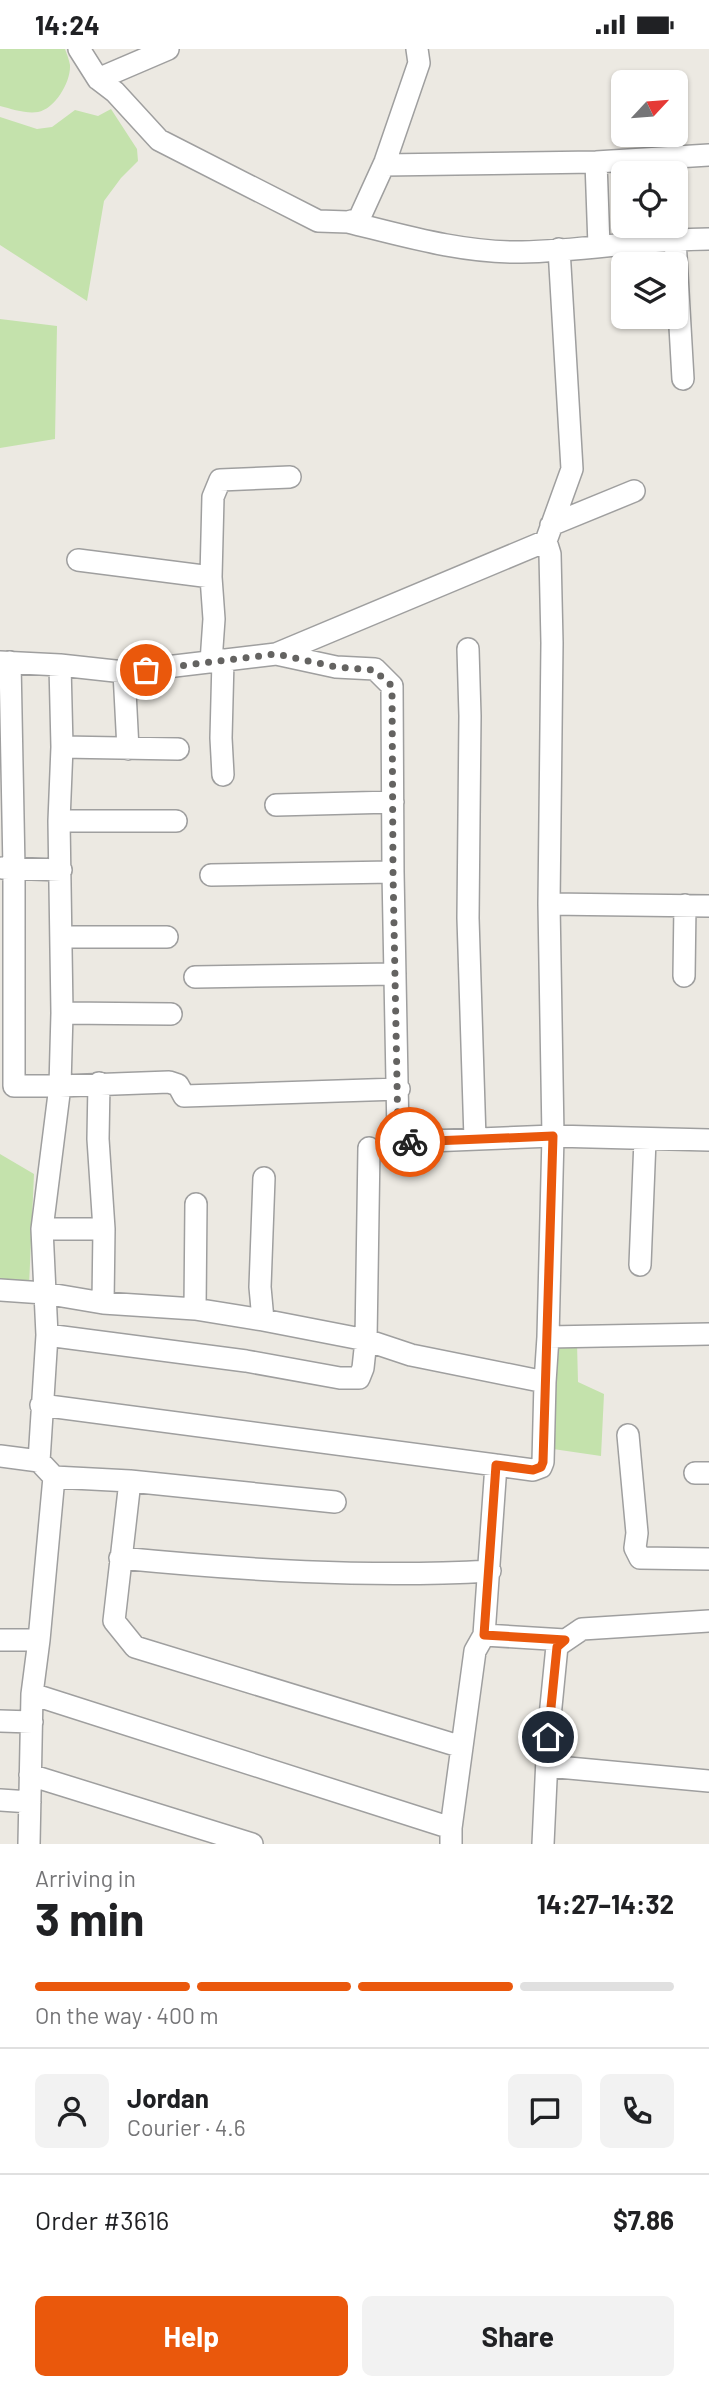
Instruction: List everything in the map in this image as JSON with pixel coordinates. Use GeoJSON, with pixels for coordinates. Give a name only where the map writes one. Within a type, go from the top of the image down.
{"type":"FeatureCollection","features":[{"type":"Feature","properties":{"kind":"street"},"geometry":{"type":"LineString","coordinates":[[79,49],[98,79],[115,92],[159,140],[318,221],[348,222],[447,247],[521,252],[675,239],[709,239]]}},
{"type":"Feature","properties":{"kind":"street"},"geometry":{"type":"LineString","coordinates":[[98,79],[168,49]]}},
{"type":"Feature","properties":{"kind":"street"},"geometry":{"type":"LineString","coordinates":[[348,222],[359,219],[384,165],[419,64],[417,49]]}},
{"type":"Feature","properties":{"kind":"street"},"geometry":{"type":"LineString","coordinates":[[384,165],[596,162],[709,155]]}},
{"type":"Feature","properties":{"kind":"street"},"geometry":{"type":"LineString","coordinates":[[596,162],[599,246]]}},
{"type":"Feature","properties":{"kind":"street"},"geometry":{"type":"LineString","coordinates":[[675,239],[683,379]]}},
{"type":"Feature","properties":{"kind":"street"},"geometry":{"type":"LineString","coordinates":[[41,1405],[533,1470],[541,1467],[548,1337],[553,1136],[549,904],[552,643],[548,533],[572,469],[559,249]]}},
{"type":"Feature","properties":{"kind":"street"},"geometry":{"type":"LineString","coordinates":[[223,775],[211,577],[213,497],[220,480],[290,477]]}},
{"type":"Feature","properties":{"kind":"street"},"geometry":{"type":"LineString","coordinates":[[399,1089],[184,1096],[178,1085],[169,1081],[7,1087],[5,662],[124,672],[276,654],[548,533],[634,491]]}},
{"type":"Feature","properties":{"kind":"street"},"geometry":{"type":"LineString","coordinates":[[78,559],[211,577]]}},
{"type":"Feature","properties":{"kind":"street"},"geometry":{"type":"LineString","coordinates":[[468,649],[468,918],[475,1139]]}},
{"type":"Feature","properties":{"kind":"street"},"geometry":{"type":"LineString","coordinates":[[276,654],[336,667],[374,670],[392,686],[398,1134],[404,1142],[553,1136],[709,1140]]}},
{"type":"Feature","properties":{"kind":"street"},"geometry":{"type":"LineString","coordinates":[[39,1461],[47,1335],[42,1229],[60,1086],[62,1013],[60,665]]}},
{"type":"Feature","properties":{"kind":"street"},"geometry":{"type":"LineString","coordinates":[[124,672],[128,749]]}},
{"type":"Feature","properties":{"kind":"street"},"geometry":{"type":"LineString","coordinates":[[62,747],[178,749]]}},
{"type":"Feature","properties":{"kind":"street"},"geometry":{"type":"LineString","coordinates":[[276,805],[393,802]]}},
{"type":"Feature","properties":{"kind":"street"},"geometry":{"type":"LineString","coordinates":[[59,821],[176,821]]}},
{"type":"Feature","properties":{"kind":"street"},"geometry":{"type":"LineString","coordinates":[[7,868],[61,870]]}},
{"type":"Feature","properties":{"kind":"street"},"geometry":{"type":"LineString","coordinates":[[211,875],[393,872]]}},
{"type":"Feature","properties":{"kind":"street"},"geometry":{"type":"LineString","coordinates":[[549,904],[709,906]]}},
{"type":"Feature","properties":{"kind":"street"},"geometry":{"type":"LineString","coordinates":[[684,976],[685,905]]}},
{"type":"Feature","properties":{"kind":"street"},"geometry":{"type":"LineString","coordinates":[[61,937],[167,937]]}},
{"type":"Feature","properties":{"kind":"street"},"geometry":{"type":"LineString","coordinates":[[195,977],[395,974]]}},
{"type":"Feature","properties":{"kind":"street"},"geometry":{"type":"LineString","coordinates":[[62,1013],[172,1014]]}},
{"type":"Feature","properties":{"kind":"street"},"geometry":{"type":"LineString","coordinates":[[99,1083],[98,1139],[104,1229],[103,1303]]}},
{"type":"Feature","properties":{"kind":"street"},"geometry":{"type":"LineString","coordinates":[[639,1265],[645,1140]]}},
{"type":"Feature","properties":{"kind":"street"},"geometry":{"type":"LineString","coordinates":[[47,1335],[246,1361],[340,1378],[359,1378],[363,1368],[366,1340],[369,1148]]}},
{"type":"Feature","properties":{"kind":"street"},"geometry":{"type":"LineString","coordinates":[[262,1320],[260,1287],[264,1178]]}},
{"type":"Feature","properties":{"kind":"street"},"geometry":{"type":"LineString","coordinates":[[195,1309],[196,1204]]}},
{"type":"Feature","properties":{"kind":"street"},"geometry":{"type":"LineString","coordinates":[[42,1229],[104,1229]]}},
{"type":"Feature","properties":{"kind":"street"},"geometry":{"type":"LineString","coordinates":[[0,1290],[44,1293],[103,1303],[195,1309],[262,1320],[366,1340],[411,1355],[545,1382]]}},
{"type":"Feature","properties":{"kind":"street"},"geometry":{"type":"LineString","coordinates":[[548,1337],[709,1334]]}},
{"type":"Feature","properties":{"kind":"street"},"geometry":{"type":"LineString","coordinates":[[628,1435],[637,1533],[635,1548],[640,1558],[709,1559]]}},
{"type":"Feature","properties":{"kind":"street"},"geometry":{"type":"LineString","coordinates":[[0,1456],[39,1461],[54,1477],[130,1481],[335,1502]]}},
{"type":"Feature","properties":{"kind":"street"},"geometry":{"type":"LineString","coordinates":[[32,1694],[451,1836],[475,1651],[484,1635],[496,1465]]}},
{"type":"Feature","properties":{"kind":"street"},"geometry":{"type":"LineString","coordinates":[[29,1844],[32,1694],[54,1477]]}},
{"type":"Feature","properties":{"kind":"street"},"geometry":{"type":"LineString","coordinates":[[130,1481],[114,1621],[135,1647],[461,1747]]}},
{"type":"Feature","properties":{"kind":"street"},"geometry":{"type":"LineString","coordinates":[[120,1558],[222,1568],[445,1574],[490,1571]]}},
{"type":"Feature","properties":{"kind":"street"},"geometry":{"type":"LineString","coordinates":[[543,1844],[557,1647],[582,1629],[709,1621]]}},
{"type":"Feature","properties":{"kind":"street"},"geometry":{"type":"LineString","coordinates":[[484,1635],[565,1640]]}},
{"type":"Feature","properties":{"kind":"street"},"geometry":{"type":"LineString","coordinates":[[0,1640],[39,1640]]}},
{"type":"Feature","properties":{"kind":"street"},"geometry":{"type":"LineString","coordinates":[[0,1721],[32,1722]]}},
{"type":"Feature","properties":{"kind":"street"},"geometry":{"type":"LineString","coordinates":[[547,1766],[709,1781]]}},
{"type":"Feature","properties":{"kind":"street"},"geometry":{"type":"LineString","coordinates":[[30,1775],[252,1844]]}},
{"type":"Feature","properties":{"kind":"street"},"geometry":{"type":"LineString","coordinates":[[0,1800],[30,1802]]}},
{"type":"Feature","properties":{"kind":"green space"},"geometry":{"type":"Polygon","coordinates":[[[0,49],[65,49],[70,72],[61,94],[50,106],[33,112],[0,106],[0,49]]]}},
{"type":"Feature","properties":{"kind":"green space"},"geometry":{"type":"Polygon","coordinates":[[[111,109],[137,149],[138,161],[104,201],[87,301],[0,245],[0,117],[37,129],[52,127],[75,110],[98,116],[111,109]]]}},
{"type":"Feature","properties":{"kind":"green space"},"geometry":{"type":"Polygon","coordinates":[[[0,319],[57,326],[55,439],[0,448],[0,319]]]}},
{"type":"Feature","properties":{"kind":"green space"},"geometry":{"type":"Polygon","coordinates":[[[0,1154],[34,1174],[29,1286],[0,1282],[0,1154]]]}},
{"type":"Feature","properties":{"kind":"green space"},"geometry":{"type":"Polygon","coordinates":[[[577,1343],[578,1382],[604,1394],[601,1456],[553,1449],[557,1345],[577,1343]]]}},
{"type":"Feature","properties":{"kind":"way so far"},"geometry":{"type":"LineString","coordinates":[[146,670],[276,654],[336,667],[374,670],[392,686],[398,1134],[404,1142],[410,1142]]}},
{"type":"Feature","properties":{"kind":"route"},"geometry":{"type":"LineString","coordinates":[[410,1142],[553,1136],[543,1462],[541,1467],[533,1470],[496,1465],[484,1635],[565,1640],[557,1647],[548,1737]]}}]}
